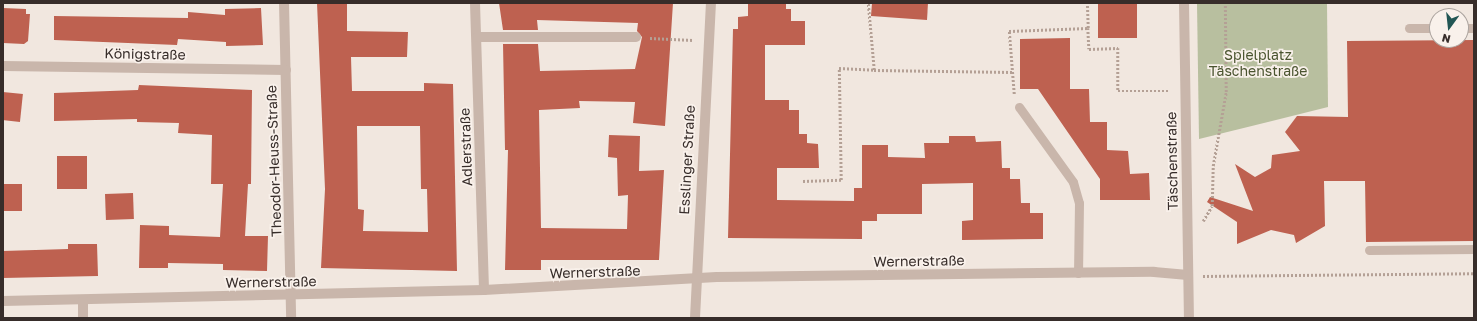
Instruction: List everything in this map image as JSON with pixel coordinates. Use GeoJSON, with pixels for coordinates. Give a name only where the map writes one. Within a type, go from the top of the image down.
{"type":"FeatureCollection","features":[{"type":"Feature","properties":{"kind":"street","name":"Theodor-Heuss-Straße"},"geometry":{"type":"LineString","coordinates":[[284,3],[291,318]]}},
{"type":"Feature","properties":{"kind":"street","name":"Adlerstraße"},"geometry":{"type":"LineString","coordinates":[[475,3],[478,37],[484,290]]}},
{"type":"Feature","properties":{"kind":"street","name":"Esslinger Straße"},"geometry":{"type":"LineString","coordinates":[[695,318],[695,279],[711,3]]}},
{"type":"Feature","properties":{"kind":"street","name":"Täschenstraße"},"geometry":{"type":"LineString","coordinates":[[1184,3],[1189,318]]}},
{"type":"Feature","properties":{"kind":"street"},"geometry":{"type":"LineString","coordinates":[[478,37],[636,37]]}},
{"type":"Feature","properties":{"kind":"street","name":"Königstraße"},"geometry":{"type":"LineString","coordinates":[[3,66],[286,70]]}},
{"type":"Feature","properties":{"kind":"street","name":"Wernerstraße"},"geometry":{"type":"LineString","coordinates":[[3,301],[83,301],[484,290],[695,279],[1078,273],[1188,275]]}},
{"type":"Feature","properties":{"kind":"street"},"geometry":{"type":"LineString","coordinates":[[83,301],[83,318]]}},
{"type":"Feature","properties":{"kind":"lane"},"geometry":{"type":"LineString","coordinates":[[1408,28],[1429,28]]}},
{"type":"Feature","properties":{"kind":"lane"},"geometry":{"type":"LineString","coordinates":[[1019,104],[1073,182],[1079,203],[1078,273]]}},
{"type":"Feature","properties":{"kind":"lane"},"geometry":{"type":"LineString","coordinates":[[1369,250],[1474,249]]}},
{"type":"Feature","properties":{"kind":"path"},"geometry":{"type":"LineString","coordinates":[[868,3],[874,70]]}},
{"type":"Feature","properties":{"kind":"path"},"geometry":{"type":"LineString","coordinates":[[1087,3],[1089,48],[1118,48],[1118,91],[1185,90]]}},
{"type":"Feature","properties":{"kind":"path"},"geometry":{"type":"LineString","coordinates":[[1187,224],[1204,221],[1212,206],[1213,166],[1226,92],[1225,3]]}},
{"type":"Feature","properties":{"kind":"path"},"geometry":{"type":"LineString","coordinates":[[1019,104],[1014,96],[1009,31],[1088,28]]}},
{"type":"Feature","properties":{"kind":"path"},"geometry":{"type":"LineString","coordinates":[[636,37],[708,41]]}},
{"type":"Feature","properties":{"kind":"path"},"geometry":{"type":"LineString","coordinates":[[803,181],[841,180],[839,68],[1012,72]]}},
{"type":"Feature","properties":{"kind":"path"},"geometry":{"type":"LineString","coordinates":[[1188,275],[1221,278],[1474,273]]}},
{"type":"Feature","properties":{"kind":"green space","name":"Spielplatz Täschenstraße"},"geometry":{"type":"Polygon","coordinates":[[[1197,3],[1327,3],[1328,107],[1199,139],[1197,3]]]}},
{"type":"Feature","properties":{"kind":"building"},"geometry":{"type":"Polygon","coordinates":[[[317,3],[347,3],[347,31],[408,32],[407,57],[351,57],[352,91],[424,91],[424,83],[453,84],[457,271],[321,268],[325,189],[317,3]],[[357,126],[358,209],[364,210],[363,231],[428,232],[427,189],[421,189],[420,126],[357,126]]]}},
{"type":"Feature","properties":{"kind":"building"},"geometry":{"type":"Polygon","coordinates":[[[499,3],[673,3],[665,126],[633,123],[635,102],[579,101],[580,108],[539,110],[541,228],[627,229],[628,195],[618,196],[617,158],[608,157],[609,135],[640,136],[639,171],[664,170],[659,260],[541,260],[541,270],[505,270],[508,150],[505,150],[503,44],[538,44],[540,71],[635,69],[642,37],[637,31],[638,23],[537,20],[538,30],[503,30],[499,3]]]}},
{"type":"Feature","properties":{"kind":"building"},"geometry":{"type":"Polygon","coordinates":[[[748,3],[786,3],[786,9],[791,9],[791,21],[805,21],[805,45],[765,45],[765,100],[789,100],[789,110],[799,110],[799,134],[807,134],[807,143],[818,144],[819,168],[777,168],[777,200],[854,201],[854,188],[862,188],[862,145],[888,145],[888,157],[925,158],[924,143],[949,143],[949,136],[975,136],[976,142],[1001,141],[1002,168],[1010,168],[1010,179],[1020,179],[1021,203],[1030,203],[1030,213],[1043,213],[1043,239],[962,240],[962,221],[973,220],[973,183],[922,184],[922,214],[877,214],[877,221],[862,221],[862,239],[728,238],[733,29],[738,29],[738,17],[748,16],[748,3]]]}},
{"type":"Feature","properties":{"kind":"building"},"geometry":{"type":"Polygon","coordinates":[[[872,3],[928,3],[927,20],[871,16],[872,3]]]}},
{"type":"Feature","properties":{"kind":"building"},"geometry":{"type":"Polygon","coordinates":[[[1098,3],[1137,3],[1137,38],[1098,38],[1098,3]]]}},
{"type":"Feature","properties":{"kind":"building"},"geometry":{"type":"Polygon","coordinates":[[[3,8],[26,9],[26,14],[30,14],[28,41],[24,44],[3,43],[3,8]]]}},
{"type":"Feature","properties":{"kind":"building"},"geometry":{"type":"Polygon","coordinates":[[[261,8],[263,45],[226,46],[226,42],[178,39],[177,45],[54,40],[54,16],[188,18],[188,12],[225,15],[225,9],[261,8]]]}},
{"type":"Feature","properties":{"kind":"building"},"geometry":{"type":"Polygon","coordinates":[[[1070,38],[1070,89],[1089,89],[1090,122],[1107,122],[1107,150],[1128,151],[1130,174],[1149,173],[1150,200],[1100,200],[1100,179],[1038,89],[1020,89],[1020,39],[1070,38]]]}},
{"type":"Feature","properties":{"kind":"building"},"geometry":{"type":"Polygon","coordinates":[[[1429,40],[1429,48],[1469,48],[1469,40],[1474,40],[1474,241],[1366,242],[1365,181],[1324,181],[1325,226],[1296,243],[1294,235],[1271,230],[1237,244],[1237,222],[1207,202],[1210,197],[1253,211],[1235,164],[1255,177],[1271,168],[1272,155],[1300,151],[1285,132],[1297,116],[1348,117],[1347,41],[1429,40]]]}},
{"type":"Feature","properties":{"kind":"building"},"geometry":{"type":"Polygon","coordinates":[[[139,85],[252,90],[251,184],[248,184],[245,236],[268,236],[267,271],[223,270],[223,264],[168,263],[168,268],[139,268],[140,225],[169,226],[169,235],[220,237],[223,184],[211,184],[212,135],[178,133],[179,123],[137,122],[137,119],[54,121],[54,93],[138,90],[139,85]]]}},
{"type":"Feature","properties":{"kind":"building"},"geometry":{"type":"Polygon","coordinates":[[[3,92],[23,94],[20,122],[3,120],[3,92]]]}},
{"type":"Feature","properties":{"kind":"building"},"geometry":{"type":"Polygon","coordinates":[[[57,156],[87,156],[87,189],[57,189],[57,156]]]}},
{"type":"Feature","properties":{"kind":"building"},"geometry":{"type":"Polygon","coordinates":[[[3,184],[22,184],[22,211],[3,211],[3,184]]]}},
{"type":"Feature","properties":{"kind":"building"},"geometry":{"type":"Polygon","coordinates":[[[133,193],[134,219],[106,220],[105,194],[133,193]]]}},
{"type":"Feature","properties":{"kind":"building"},"geometry":{"type":"Polygon","coordinates":[[[68,244],[97,244],[98,276],[3,278],[3,251],[68,249],[68,244]]]}}]}
